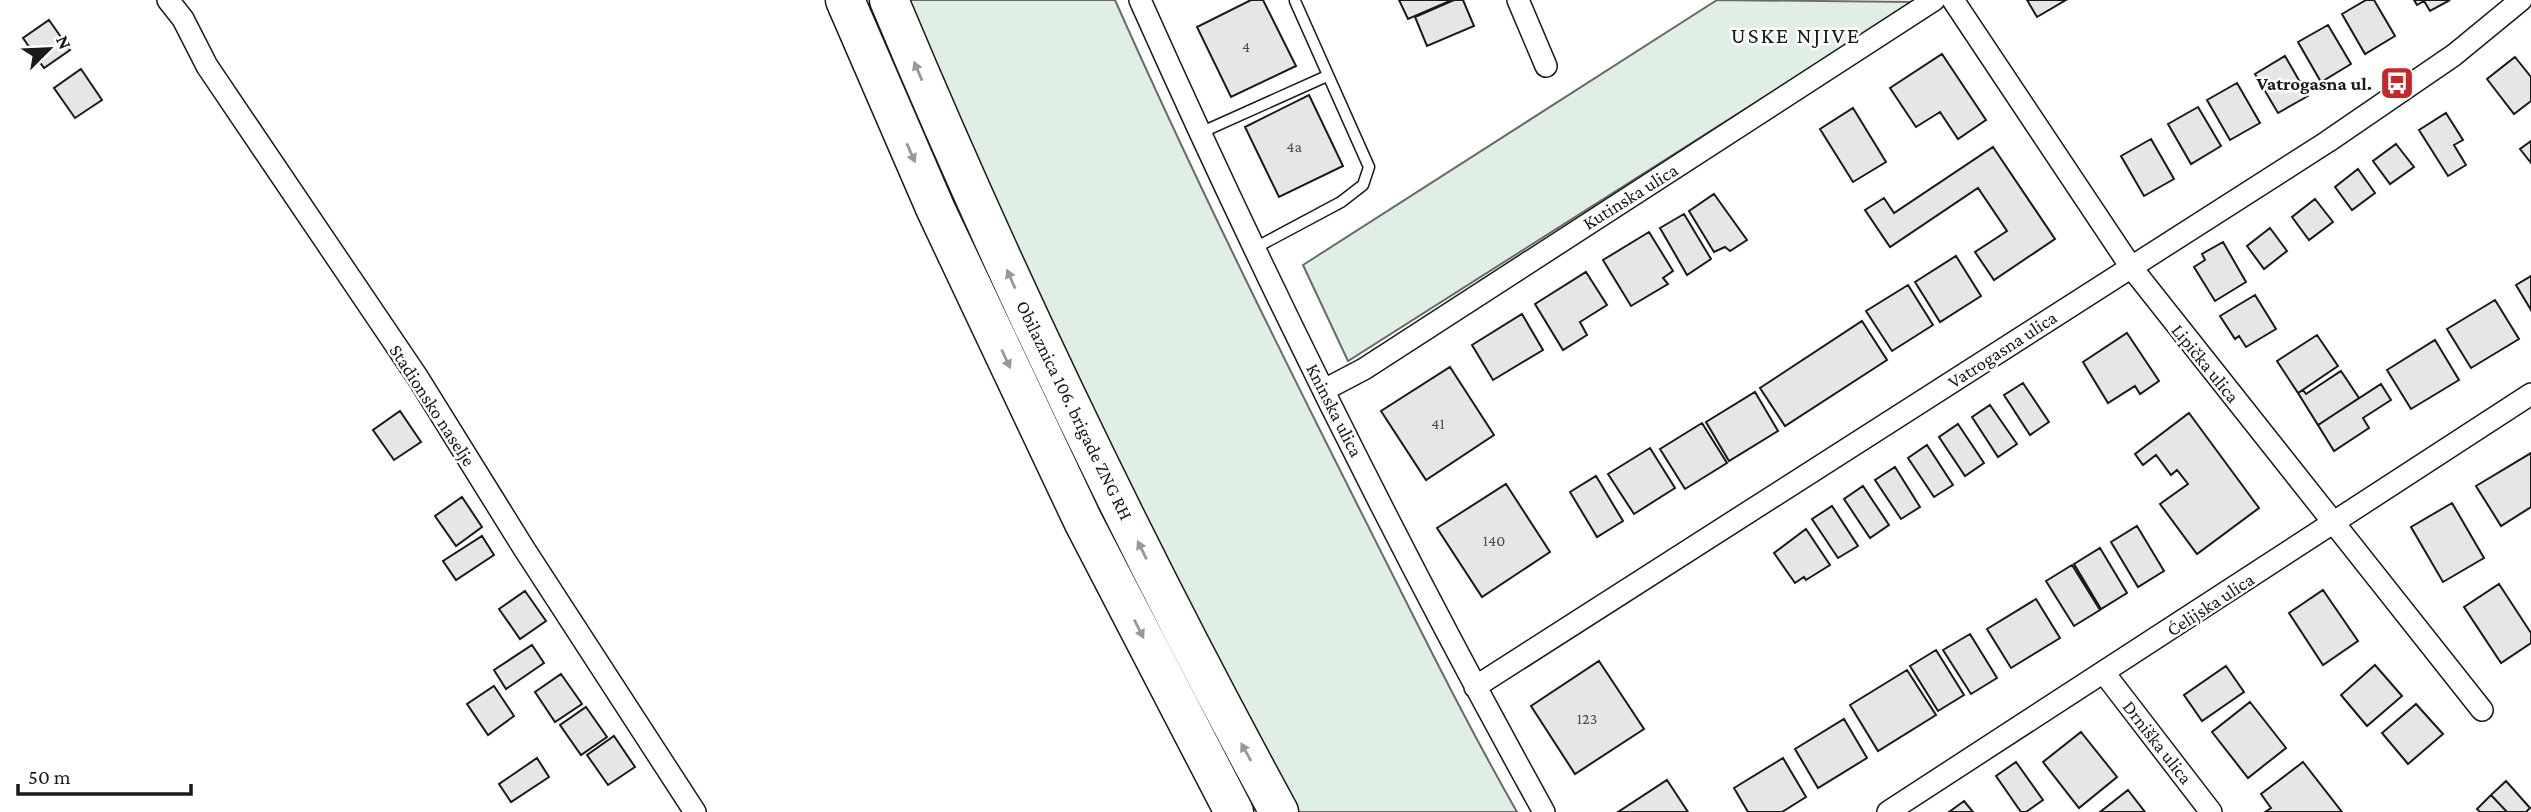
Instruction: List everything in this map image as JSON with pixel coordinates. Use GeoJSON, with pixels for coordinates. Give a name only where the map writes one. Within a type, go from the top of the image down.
{"type":"FeatureCollection","features":[{"type":"Feature","properties":{"kind":"highway","name":"Obilaznica 106. brigade ZNG RH"},"geometry":{"type":"LineString","coordinates":[[845,0],[936,210],[1078,509],[1234,812]]}},
{"type":"Feature","properties":{"kind":"highway","name":"Obilaznica 106. brigade ZNG RH"},"geometry":{"type":"LineString","coordinates":[[888,0],[1035,332],[1205,676],[1279,812]]}},
{"type":"Feature","properties":{"kind":"street","name":"Stadionsko naselje"},"geometry":{"type":"LineString","coordinates":[[167,0],[183,19],[207,66],[418,378],[530,558],[695,812]]}},
{"type":"Feature","properties":{"kind":"street","name":"Kninska ulica"},"geometry":{"type":"LineString","coordinates":[[1140,0],[1200,134],[1324,390],[1475,687],[1544,812]]}},
{"type":"Feature","properties":{"kind":"street"},"geometry":{"type":"LineString","coordinates":[[1518,0],[1546,66]]}},
{"type":"Feature","properties":{"kind":"street","name":"Kutinska ulica"},"geometry":{"type":"LineString","coordinates":[[1324,390],[1364,369],[1934,0]]}},
{"type":"Feature","properties":{"kind":"street","name":"Lipička ulica"},"geometry":{"type":"LineString","coordinates":[[1953,0],[2131,267],[2482,710]]}},
{"type":"Feature","properties":{"kind":"street","name":"Vatrogasna ulica"},"geometry":{"type":"LineString","coordinates":[[1475,687],[2394,97],[2454,55],[2521,0]]}},
{"type":"Feature","properties":{"kind":"street"},"geometry":{"type":"LineString","coordinates":[[2528,0],[2531,4]]}},
{"type":"Feature","properties":{"kind":"street","name":"Ćelijska ulica"},"geometry":{"type":"LineString","coordinates":[[1888,812],[2531,394]]}},
{"type":"Feature","properties":{"kind":"street","name":"Drniška ulica"},"geometry":{"type":"LineString","coordinates":[[2104,673],[2211,812]]}},
{"type":"Feature","properties":{"kind":"lane"},"geometry":{"type":"LineString","coordinates":[[1255,248],[1341,202],[1363,185],[1368,167],[1295,1]]}},
{"type":"Feature","properties":{"kind":"lane"},"geometry":{"type":"LineString","coordinates":[[1200,134],[1328,76]]}},
{"type":"Feature","properties":{"kind":"green space"},"geometry":{"type":"Polygon","coordinates":[[[900,0],[1115,0],[1295,381],[1475,736],[1517,812],[1292,812],[1225,687],[900,0]]]}},
{"type":"Feature","properties":{"kind":"green space"},"geometry":{"type":"Polygon","coordinates":[[[1717,0],[1914,2],[1348,361],[1303,265],[1717,0]]]}},
{"type":"Feature","properties":{"kind":"building"},"geometry":{"type":"Polygon","coordinates":[[[1251,0],[1263,0],[1296,66],[1231,97],[1197,27],[1251,0]]]}},
{"type":"Feature","properties":{"kind":"building"},"geometry":{"type":"Polygon","coordinates":[[[1399,0],[1452,0],[1408,19],[1399,0]]]}},
{"type":"Feature","properties":{"kind":"building"},"geometry":{"type":"Polygon","coordinates":[[[1454,0],[1463,0],[1474,26],[1427,46],[1415,17],[1454,0]]]}},
{"type":"Feature","properties":{"kind":"building"},"geometry":{"type":"Polygon","coordinates":[[[2027,0],[2066,0],[2037,17],[2027,0]]]}},
{"type":"Feature","properties":{"kind":"building"},"geometry":{"type":"Polygon","coordinates":[[[2366,0],[2374,0],[2395,36],[2365,54],[2342,14],[2366,0]]]}},
{"type":"Feature","properties":{"kind":"building"},"geometry":{"type":"Polygon","coordinates":[[[2414,0],[2450,0],[2430,11],[2424,1],[2417,5],[2414,0]]]}},
{"type":"Feature","properties":{"kind":"building"},"geometry":{"type":"Polygon","coordinates":[[[49,20],[70,50],[44,68],[23,38],[49,20]]]}},
{"type":"Feature","properties":{"kind":"building"},"geometry":{"type":"Polygon","coordinates":[[[2328,25],[2351,64],[2321,82],[2298,42],[2328,25]]]}},
{"type":"Feature","properties":{"kind":"building"},"geometry":{"type":"Polygon","coordinates":[[[1942,54],[1986,120],[1958,139],[1940,112],[1916,127],[1890,88],[1942,54]]]}},
{"type":"Feature","properties":{"kind":"building"},"geometry":{"type":"Polygon","coordinates":[[[2285,56],[2308,96],[2278,113],[2255,74],[2285,56]]]}},
{"type":"Feature","properties":{"kind":"building"},"geometry":{"type":"Polygon","coordinates":[[[2515,57],[2531,77],[2531,101],[2514,114],[2487,79],[2515,57]]]}},
{"type":"Feature","properties":{"kind":"building"},"geometry":{"type":"Polygon","coordinates":[[[81,69],[102,100],[75,118],[54,88],[81,69]]]}},
{"type":"Feature","properties":{"kind":"building"},"geometry":{"type":"Polygon","coordinates":[[[2237,83],[2260,123],[2230,140],[2207,100],[2237,83]]]}},
{"type":"Feature","properties":{"kind":"building"},"geometry":{"type":"Polygon","coordinates":[[[1309,95],[1343,166],[1279,197],[1245,127],[1309,95]]]}},
{"type":"Feature","properties":{"kind":"building"},"geometry":{"type":"Polygon","coordinates":[[[2198,107],[2221,146],[2191,164],[2168,124],[2198,107]]]}},
{"type":"Feature","properties":{"kind":"building"},"geometry":{"type":"Polygon","coordinates":[[[1853,108],[1886,162],[1853,182],[1820,129],[1853,108]]]}},
{"type":"Feature","properties":{"kind":"building"},"geometry":{"type":"Polygon","coordinates":[[[2446,113],[2463,140],[2454,145],[2466,165],[2448,176],[2419,130],[2446,113]]]}},
{"type":"Feature","properties":{"kind":"building"},"geometry":{"type":"Polygon","coordinates":[[[2151,139],[2174,179],[2144,196],[2121,156],[2151,139]]]}},
{"type":"Feature","properties":{"kind":"building"},"geometry":{"type":"Polygon","coordinates":[[[2531,141],[2531,163],[2520,149],[2531,141]]]}},
{"type":"Feature","properties":{"kind":"building"},"geometry":{"type":"Polygon","coordinates":[[[2396,144],[2414,167],[2390,184],[2373,161],[2396,144]]]}},
{"type":"Feature","properties":{"kind":"building"},"geometry":{"type":"Polygon","coordinates":[[[1993,147],[2055,239],[1994,280],[1975,252],[2007,231],[1978,188],[1890,247],[1865,210],[1884,198],[1894,213],[1993,147]]]}},
{"type":"Feature","properties":{"kind":"building"},"geometry":{"type":"Polygon","coordinates":[[[2358,169],[2375,193],[2352,210],[2335,187],[2358,169]]]}},
{"type":"Feature","properties":{"kind":"building"},"geometry":{"type":"Polygon","coordinates":[[[1714,194],[1747,240],[1730,251],[1725,247],[1714,252],[1689,211],[1714,194]]]}},
{"type":"Feature","properties":{"kind":"building"},"geometry":{"type":"Polygon","coordinates":[[[2315,199],[2333,222],[2309,240],[2292,217],[2315,199]]]}},
{"type":"Feature","properties":{"kind":"building"},"geometry":{"type":"Polygon","coordinates":[[[1684,214],[1711,259],[1687,275],[1660,228],[1684,214]]]}},
{"type":"Feature","properties":{"kind":"building"},"geometry":{"type":"Polygon","coordinates":[[[2270,228],[2287,251],[2264,269],[2247,246],[2270,228]]]}},
{"type":"Feature","properties":{"kind":"building"},"geometry":{"type":"Polygon","coordinates":[[[1649,232],[1673,271],[1663,278],[1668,284],[1631,306],[1603,260],[1649,232]]]}},
{"type":"Feature","properties":{"kind":"building"},"geometry":{"type":"Polygon","coordinates":[[[2223,242],[2246,282],[2215,301],[2194,267],[2205,260],[2202,254],[2223,242]]]}},
{"type":"Feature","properties":{"kind":"building"},"geometry":{"type":"Polygon","coordinates":[[[1956,256],[1981,296],[1940,322],[1915,282],[1956,256]]]}},
{"type":"Feature","properties":{"kind":"building"},"geometry":{"type":"Polygon","coordinates":[[[1586,272],[1607,305],[1580,322],[1587,335],[1563,350],[1535,304],[1586,272]]]}},
{"type":"Feature","properties":{"kind":"building"},"geometry":{"type":"Polygon","coordinates":[[[2531,276],[2531,310],[2516,285],[2531,276]]]}},
{"type":"Feature","properties":{"kind":"building"},"geometry":{"type":"Polygon","coordinates":[[[1908,285],[1933,325],[1892,351],[1866,311],[1908,285]]]}},
{"type":"Feature","properties":{"kind":"building"},"geometry":{"type":"Polygon","coordinates":[[[2255,295],[2276,329],[2246,347],[2239,336],[2235,339],[2220,316],[2255,295]]]}},
{"type":"Feature","properties":{"kind":"building"},"geometry":{"type":"Polygon","coordinates":[[[2495,300],[2519,339],[2471,368],[2447,329],[2495,300]]]}},
{"type":"Feature","properties":{"kind":"building"},"geometry":{"type":"Polygon","coordinates":[[[1522,314],[1543,350],[1493,380],[1472,345],[1522,314]]]}},
{"type":"Feature","properties":{"kind":"building"},"geometry":{"type":"Polygon","coordinates":[[[1862,321],[1887,360],[1785,426],[1760,388],[1862,321]]]}},
{"type":"Feature","properties":{"kind":"building"},"geometry":{"type":"Polygon","coordinates":[[[2127,333],[2159,381],[2140,394],[2135,386],[2108,403],[2083,362],[2127,333]]]}},
{"type":"Feature","properties":{"kind":"building"},"geometry":{"type":"Polygon","coordinates":[[[2317,335],[2338,366],[2298,393],[2277,361],[2317,335]]]}},
{"type":"Feature","properties":{"kind":"building"},"geometry":{"type":"Polygon","coordinates":[[[2435,340],[2459,380],[2411,409],[2387,370],[2435,340]]]}},
{"type":"Feature","properties":{"kind":"building"},"geometry":{"type":"Polygon","coordinates":[[[1450,367],[1494,435],[1426,480],[1381,411],[1450,367]]]}},
{"type":"Feature","properties":{"kind":"building"},"geometry":{"type":"Polygon","coordinates":[[[2341,371],[2359,398],[2318,425],[2298,393],[2303,390],[2306,394],[2341,371]]]}},
{"type":"Feature","properties":{"kind":"building"},"geometry":{"type":"Polygon","coordinates":[[[2023,383],[2049,422],[2030,435],[2004,395],[2023,383]]]}},
{"type":"Feature","properties":{"kind":"building"},"geometry":{"type":"Polygon","coordinates":[[[2381,384],[2391,400],[2363,418],[2369,428],[2334,451],[2318,425],[2381,384]]]}},
{"type":"Feature","properties":{"kind":"building"},"geometry":{"type":"Polygon","coordinates":[[[1755,392],[1778,431],[1729,461],[1706,422],[1755,392]]]}},
{"type":"Feature","properties":{"kind":"building"},"geometry":{"type":"Polygon","coordinates":[[[1990,405],[2017,444],[1998,457],[1972,417],[1990,405]]]}},
{"type":"Feature","properties":{"kind":"building"},"geometry":{"type":"Polygon","coordinates":[[[400,411],[421,442],[394,460],[373,430],[400,411]]]}},
{"type":"Feature","properties":{"kind":"building"},"geometry":{"type":"Polygon","coordinates":[[[2189,413],[2259,508],[2197,554],[2160,504],[2188,484],[2177,470],[2171,475],[2156,455],[2143,465],[2135,454],[2189,413]]]}},
{"type":"Feature","properties":{"kind":"building"},"geometry":{"type":"Polygon","coordinates":[[[1702,423],[1727,463],[1685,489],[1660,449],[1702,423]]]}},
{"type":"Feature","properties":{"kind":"building"},"geometry":{"type":"Polygon","coordinates":[[[1958,424],[1984,463],[1965,476],[1939,437],[1958,424]]]}},
{"type":"Feature","properties":{"kind":"building"},"geometry":{"type":"Polygon","coordinates":[[[1927,445],[1953,485],[1934,497],[1908,458],[1927,445]]]}},
{"type":"Feature","properties":{"kind":"building"},"geometry":{"type":"Polygon","coordinates":[[[1650,448],[1675,488],[1634,514],[1608,474],[1650,448]]]}},
{"type":"Feature","properties":{"kind":"building"},"geometry":{"type":"Polygon","coordinates":[[[2531,453],[2531,507],[2501,526],[2476,486],[2531,453]]]}},
{"type":"Feature","properties":{"kind":"building"},"geometry":{"type":"Polygon","coordinates":[[[1895,467],[1920,507],[1901,519],[1875,480],[1895,467]]]}},
{"type":"Feature","properties":{"kind":"building"},"geometry":{"type":"Polygon","coordinates":[[[1596,476],[1623,521],[1597,537],[1570,492],[1596,476]]]}},
{"type":"Feature","properties":{"kind":"building"},"geometry":{"type":"Polygon","coordinates":[[[1506,484],[1550,552],[1482,597],[1437,528],[1506,484]]]}},
{"type":"Feature","properties":{"kind":"building"},"geometry":{"type":"Polygon","coordinates":[[[1863,486],[1889,525],[1870,538],[1844,499],[1863,486]]]}},
{"type":"Feature","properties":{"kind":"building"},"geometry":{"type":"Polygon","coordinates":[[[462,497],[482,527],[456,546],[435,516],[462,497]]]}},
{"type":"Feature","properties":{"kind":"building"},"geometry":{"type":"Polygon","coordinates":[[[2452,503],[2484,558],[2443,582],[2411,527],[2452,503]]]}},
{"type":"Feature","properties":{"kind":"building"},"geometry":{"type":"Polygon","coordinates":[[[1832,506],[1858,546],[1838,558],[1812,519],[1832,506]]]}},
{"type":"Feature","properties":{"kind":"building"},"geometry":{"type":"Polygon","coordinates":[[[2137,526],[2164,571],[2138,587],[2111,542],[2137,526]]]}},
{"type":"Feature","properties":{"kind":"building"},"geometry":{"type":"Polygon","coordinates":[[[1806,529],[1830,565],[1806,580],[1804,577],[1795,583],[1774,553],[1806,529]]]}},
{"type":"Feature","properties":{"kind":"building"},"geometry":{"type":"Polygon","coordinates":[[[482,536],[494,555],[456,580],[443,561],[482,536]]]}},
{"type":"Feature","properties":{"kind":"building"},"geometry":{"type":"Polygon","coordinates":[[[2100,548],[2127,593],[2101,609],[2074,564],[2100,548]]]}},
{"type":"Feature","properties":{"kind":"building"},"geometry":{"type":"Polygon","coordinates":[[[2072,565],[2100,610],[2074,626],[2046,581],[2072,565]]]}},
{"type":"Feature","properties":{"kind":"building"},"geometry":{"type":"Polygon","coordinates":[[[2499,584],[2531,633],[2531,643],[2501,663],[2464,607],[2499,584]]]}},
{"type":"Feature","properties":{"kind":"building"},"geometry":{"type":"Polygon","coordinates":[[[2323,590],[2358,641],[2323,665],[2289,613],[2323,590]]]}},
{"type":"Feature","properties":{"kind":"building"},"geometry":{"type":"Polygon","coordinates":[[[525,591],[546,621],[520,639],[499,609],[525,591]]]}},
{"type":"Feature","properties":{"kind":"building"},"geometry":{"type":"Polygon","coordinates":[[[2036,599],[2060,638],[2011,668],[1987,629],[2036,599]]]}},
{"type":"Feature","properties":{"kind":"building"},"geometry":{"type":"Polygon","coordinates":[[[1970,634],[1997,678],[1971,694],[1943,650],[1970,634]]]}},
{"type":"Feature","properties":{"kind":"building"},"geometry":{"type":"Polygon","coordinates":[[[532,645],[544,663],[506,689],[494,670],[532,645]]]}},
{"type":"Feature","properties":{"kind":"building"},"geometry":{"type":"Polygon","coordinates":[[[1936,650],[1964,695],[1938,711],[1910,666],[1936,650]]]}},
{"type":"Feature","properties":{"kind":"building"},"geometry":{"type":"Polygon","coordinates":[[[1599,661],[1644,729],[1575,774],[1531,706],[1599,661]]]}},
{"type":"Feature","properties":{"kind":"building"},"geometry":{"type":"Polygon","coordinates":[[[2375,665],[2402,696],[2367,726],[2341,695],[2375,665]]]}},
{"type":"Feature","properties":{"kind":"building"},"geometry":{"type":"Polygon","coordinates":[[[2226,666],[2244,692],[2202,721],[2184,695],[2226,666]]]}},
{"type":"Feature","properties":{"kind":"building"},"geometry":{"type":"Polygon","coordinates":[[[1907,670],[1936,715],[1878,751],[1850,705],[1907,670]]]}},
{"type":"Feature","properties":{"kind":"building"},"geometry":{"type":"Polygon","coordinates":[[[561,674],[582,704],[555,722],[535,692],[561,674]]]}},
{"type":"Feature","properties":{"kind":"building"},"geometry":{"type":"Polygon","coordinates":[[[494,686],[514,716],[488,735],[467,704],[494,686]]]}},
{"type":"Feature","properties":{"kind":"building"},"geometry":{"type":"Polygon","coordinates":[[[2250,702],[2286,748],[2248,778],[2212,732],[2250,702]]]}},
{"type":"Feature","properties":{"kind":"building"},"geometry":{"type":"Polygon","coordinates":[[[2416,704],[2443,734],[2408,764],[2382,733],[2416,704]]]}},
{"type":"Feature","properties":{"kind":"building"},"geometry":{"type":"Polygon","coordinates":[[[586,707],[607,737],[581,755],[560,725],[586,707]]]}},
{"type":"Feature","properties":{"kind":"building"},"geometry":{"type":"Polygon","coordinates":[[[1844,719],[1867,758],[1818,788],[1795,749],[1844,719]]]}},
{"type":"Feature","properties":{"kind":"building"},"geometry":{"type":"Polygon","coordinates":[[[2081,732],[2117,777],[2079,808],[2043,762],[2081,732]]]}},
{"type":"Feature","properties":{"kind":"building"},"geometry":{"type":"Polygon","coordinates":[[[614,736],[635,767],[608,785],[587,755],[614,736]]]}},
{"type":"Feature","properties":{"kind":"building"},"geometry":{"type":"Polygon","coordinates":[[[537,758],[549,777],[511,802],[499,784],[537,758]]]}},
{"type":"Feature","properties":{"kind":"building"},"geometry":{"type":"Polygon","coordinates":[[[1783,758],[1806,797],[1782,812],[1748,812],[1734,788],[1783,758]]]}},
{"type":"Feature","properties":{"kind":"building"},"geometry":{"type":"Polygon","coordinates":[[[2016,762],[2043,800],[2026,812],[2021,812],[1996,776],[2016,762]]]}},
{"type":"Feature","properties":{"kind":"building"},"geometry":{"type":"Polygon","coordinates":[[[2303,762],[2342,812],[2265,812],[2271,808],[2261,794],[2303,762]]]}},
{"type":"Feature","properties":{"kind":"building"},"geometry":{"type":"Polygon","coordinates":[[[1667,780],[1688,812],[1618,812],[1667,780]]]}},
{"type":"Feature","properties":{"kind":"building"},"geometry":{"type":"Polygon","coordinates":[[[2506,781],[2530,808],[2526,812],[2507,812],[2491,795],[2506,781]]]}},
{"type":"Feature","properties":{"kind":"building"},"geometry":{"type":"Polygon","coordinates":[[[2128,790],[2145,812],[2100,812],[2128,790]]]}},
{"type":"Feature","properties":{"kind":"building"},"geometry":{"type":"Polygon","coordinates":[[[2491,795],[2507,812],[2480,812],[2477,809],[2491,795]]]}},
{"type":"Feature","properties":{"kind":"building"},"geometry":{"type":"Polygon","coordinates":[[[1964,801],[1973,812],[1949,812],[1964,801]]]}},
{"type":"Feature","properties":{"kind":"place","name":"Vatrogasna ul."},"geometry":{"type":"Point","coordinates":[2397,83]}},
{"type":"Feature","properties":{"kind":"district","name":"USKE NJIVE"},"geometry":{"type":"Point","coordinates":[1796,35]}}]}
